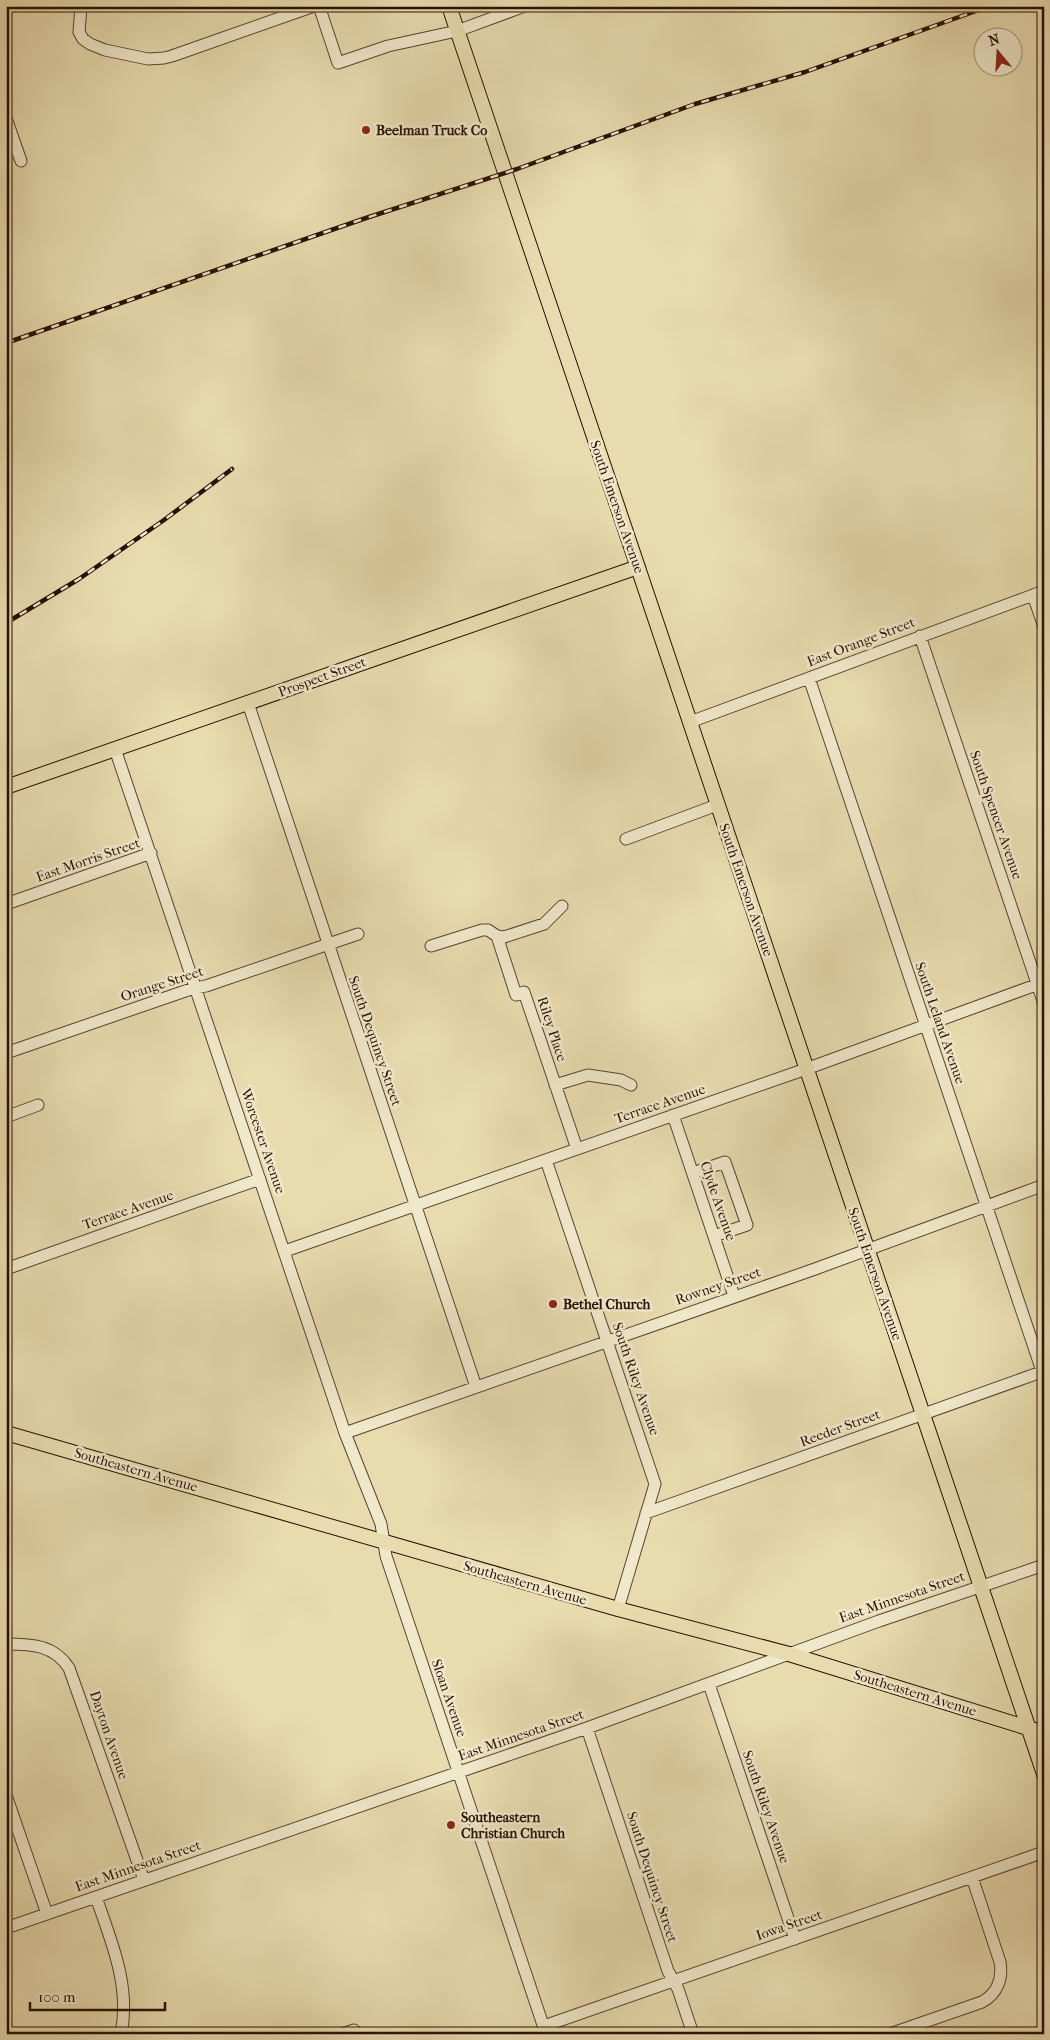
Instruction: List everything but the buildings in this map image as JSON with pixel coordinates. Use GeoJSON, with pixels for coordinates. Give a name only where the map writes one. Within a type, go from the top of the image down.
{"type":"FeatureCollection","features":[{"type":"Feature","properties":{"kind":"main road","name":"South Emerson Avenue"},"geometry":{"type":"LineString","coordinates":[[449,6],[1044,1774]]}},
{"type":"Feature","properties":{"kind":"main road","name":"Prospect Street"},"geometry":{"type":"LineString","coordinates":[[6,787],[638,567]]}},
{"type":"Feature","properties":{"kind":"main road","name":"Southeastern Avenue"},"geometry":{"type":"LineString","coordinates":[[6,1433],[618,1609],[789,1654],[1044,1733]]}},
{"type":"Feature","properties":{"kind":"street"},"geometry":{"type":"LineString","coordinates":[[82,6],[81,38],[105,50],[148,59],[164,58],[314,6]]}},
{"type":"Feature","properties":{"kind":"street"},"geometry":{"type":"LineString","coordinates":[[319,6],[338,63],[388,46],[457,31],[525,6]]}},
{"type":"Feature","properties":{"kind":"street"},"geometry":{"type":"LineString","coordinates":[[6,118],[21,161]]}},
{"type":"Feature","properties":{"kind":"street"},"geometry":{"type":"LineString","coordinates":[[1038,593],[1044,628]]}},
{"type":"Feature","properties":{"kind":"street","name":"East Orange Street"},"geometry":{"type":"LineString","coordinates":[[690,722],[1038,593]]}},
{"type":"Feature","properties":{"kind":"street","name":"South Spencer Avenue"},"geometry":{"type":"LineString","coordinates":[[920,636],[1040,984],[1044,1004]]}},
{"type":"Feature","properties":{"kind":"street","name":"South Leland Avenue"},"geometry":{"type":"LineString","coordinates":[[809,678],[1043,1373]]}},
{"type":"Feature","properties":{"kind":"street","name":"South Dequincy Street"},"geometry":{"type":"LineString","coordinates":[[248,703],[476,1388]]}},
{"type":"Feature","properties":{"kind":"street","name":"Worcester Avenue"},"geometry":{"type":"LineString","coordinates":[[115,749],[345,1433],[381,1524],[384,1542]]}},
{"type":"Feature","properties":{"kind":"street"},"geometry":{"type":"LineString","coordinates":[[626,838],[718,805]]}},
{"type":"Feature","properties":{"kind":"street","name":"East Morris Street"},"geometry":{"type":"LineString","coordinates":[[6,904],[151,853]]}},
{"type":"Feature","properties":{"kind":"street"},"geometry":{"type":"LineString","coordinates":[[431,946],[482,930],[488,930],[497,936],[504,937],[544,924],[562,906]]}},
{"type":"Feature","properties":{"kind":"street","name":"Orange Street"},"geometry":{"type":"LineString","coordinates":[[6,1053],[358,934]]}},
{"type":"Feature","properties":{"kind":"street","name":"Riley Place"},"geometry":{"type":"LineString","coordinates":[[497,936],[516,995],[524,992],[577,1149]]}},
{"type":"Feature","properties":{"kind":"street","name":"Terrace Avenue"},"geometry":{"type":"LineString","coordinates":[[285,1251],[806,1070],[1040,984]]}},
{"type":"Feature","properties":{"kind":"street","name":"Riley Place"},"geometry":{"type":"LineString","coordinates":[[555,1085],[588,1075],[626,1078]]}},
{"type":"Feature","properties":{"kind":"street"},"geometry":{"type":"LineString","coordinates":[[6,1117],[38,1105]]}},
{"type":"Feature","properties":{"kind":"street","name":"Clyde Avenue"},"geometry":{"type":"LineString","coordinates":[[673,1115],[734,1296]]}},
{"type":"Feature","properties":{"kind":"street","name":"South Riley Avenue"},"geometry":{"type":"LineString","coordinates":[[546,1160],[656,1484],[618,1609]]}},
{"type":"Feature","properties":{"kind":"street"},"geometry":{"type":"LineString","coordinates":[[693,1173],[725,1162],[744,1216],[747,1225],[714,1236]]}},
{"type":"Feature","properties":{"kind":"street","name":"Terrace Avenue"},"geometry":{"type":"LineString","coordinates":[[6,1269],[260,1179]]}},
{"type":"Feature","properties":{"kind":"street","name":"Rowney Street"},"geometry":{"type":"LineString","coordinates":[[345,1433],[867,1250],[1044,1185]]}},
{"type":"Feature","properties":{"kind":"street","name":"Reeder Street"},"geometry":{"type":"LineString","coordinates":[[646,1513],[1043,1373]]}},
{"type":"Feature","properties":{"kind":"street","name":"Sloan Avenue"},"geometry":{"type":"LineString","coordinates":[[384,1542],[386,1556],[545,2030]]}},
{"type":"Feature","properties":{"kind":"street","name":"East Minnesota Street"},"geometry":{"type":"LineString","coordinates":[[6,1928],[587,1728],[1044,1564]]}},
{"type":"Feature","properties":{"kind":"street","name":"Dayton Avenue"},"geometry":{"type":"LineString","coordinates":[[6,1644],[30,1644],[43,1647],[58,1655],[69,1668],[144,1880]]}},
{"type":"Feature","properties":{"kind":"street","name":"South Riley Avenue"},"geometry":{"type":"LineString","coordinates":[[709,1684],[795,1939]]}},
{"type":"Feature","properties":{"kind":"street","name":"South Dequincy Street"},"geometry":{"type":"LineString","coordinates":[[587,1728],[668,1971],[694,2034]]}},
{"type":"Feature","properties":{"kind":"street"},"geometry":{"type":"LineString","coordinates":[[6,1795],[47,1914]]}},
{"type":"Feature","properties":{"kind":"street","name":"Iowa Street"},"geometry":{"type":"LineString","coordinates":[[545,2030],[673,1981],[1044,1852]]}},
{"type":"Feature","properties":{"kind":"street"},"geometry":{"type":"LineString","coordinates":[[890,2034],[985,2000],[995,1991],[1000,1979],[1001,1966],[972,1877]]}},
{"type":"Feature","properties":{"kind":"street"},"geometry":{"type":"LineString","coordinates":[[96,1897],[121,1978],[124,2002],[121,2034]]}},
{"type":"Feature","properties":{"kind":"street"},"geometry":{"type":"LineString","coordinates":[[342,2034],[354,2030]]}},
{"type":"Feature","properties":{"kind":"railway"},"geometry":{"type":"LineString","coordinates":[[6,343],[366,218],[517,169],[695,104],[805,72],[990,6]]}},
{"type":"Feature","properties":{"kind":"railway"},"geometry":{"type":"LineString","coordinates":[[6,623],[79,579],[164,520],[232,469]]}},
{"type":"Feature","properties":{"kind":"place","name":"Beelman Truck Co"},"geometry":{"type":"Point","coordinates":[366,130]}},
{"type":"Feature","properties":{"kind":"place","name":"Bethel Church"},"geometry":{"type":"Point","coordinates":[553,1304]}},
{"type":"Feature","properties":{"kind":"place","name":"Southeastern Christian Church"},"geometry":{"type":"Point","coordinates":[451,1825]}}]}
